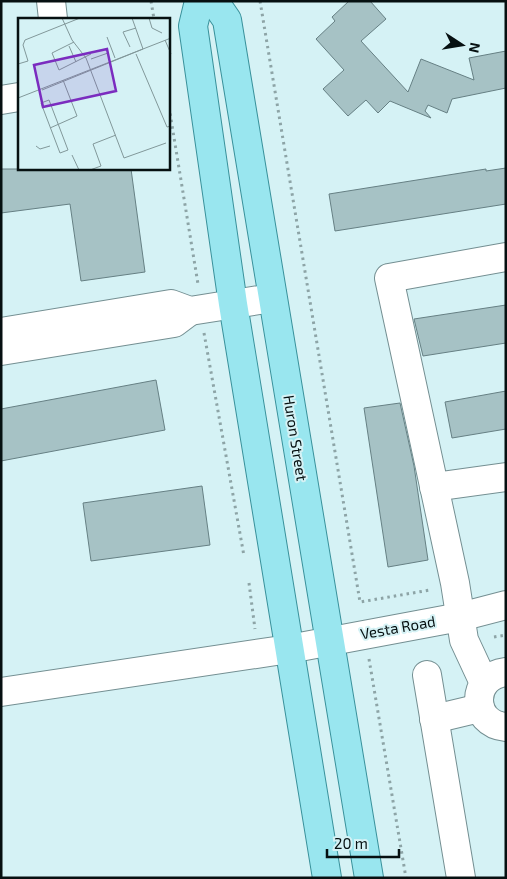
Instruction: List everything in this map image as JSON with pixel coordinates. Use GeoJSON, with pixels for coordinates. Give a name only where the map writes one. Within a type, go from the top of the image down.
{"type":"FeatureCollection","features":[{"type":"Feature","properties":{"kind":"main road"},"geometry":{"type":"LineString","coordinates":[[199,1],[192,26],[233,304],[327,878]]}},
{"type":"Feature","properties":{"kind":"main road","name":"Huron Street"},"geometry":{"type":"LineString","coordinates":[[214,1],[227,20],[368,878]]}},
{"type":"Feature","properties":{"kind":"street"},"geometry":{"type":"LineString","coordinates":[[51,1],[53,18]]}},
{"type":"Feature","properties":{"kind":"street"},"geometry":{"type":"LineString","coordinates":[[1,100],[18,97]]}},
{"type":"Feature","properties":{"kind":"street"},"geometry":{"type":"LineString","coordinates":[[506,257],[388,278],[434,487],[464,640],[490,688],[490,722],[506,727]]}},
{"type":"Feature","properties":{"kind":"street"},"geometry":{"type":"LineString","coordinates":[[1,352],[174,323],[197,322],[233,304],[272,298]]}},
{"type":"Feature","properties":{"kind":"street"},"geometry":{"type":"LineString","coordinates":[[1,332],[171,304],[197,322]]}},
{"type":"Feature","properties":{"kind":"street"},"geometry":{"type":"LineString","coordinates":[[434,487],[506,476]]}},
{"type":"Feature","properties":{"kind":"street","name":"Vesta Road"},"geometry":{"type":"LineString","coordinates":[[1,692],[289,649],[460,617],[506,604]]}},
{"type":"Feature","properties":{"kind":"street"},"geometry":{"type":"LineString","coordinates":[[427,675],[461,878]]}},
{"type":"Feature","properties":{"kind":"street"},"geometry":{"type":"LineString","coordinates":[[434,719],[490,688]]}},
{"type":"Feature","properties":{"kind":"path"},"geometry":{"type":"LineString","coordinates":[[152,1],[154,18]]}},
{"type":"Feature","properties":{"kind":"path"},"geometry":{"type":"LineString","coordinates":[[260,1],[360,602],[438,588]]}},
{"type":"Feature","properties":{"kind":"path"},"geometry":{"type":"LineString","coordinates":[[170,113],[198,284]]}},
{"type":"Feature","properties":{"kind":"path"},"geometry":{"type":"LineString","coordinates":[[197,322],[244,556]]}},
{"type":"Feature","properties":{"kind":"path"},"geometry":{"type":"LineString","coordinates":[[249,583],[256,638]]}},
{"type":"Feature","properties":{"kind":"path"},"geometry":{"type":"LineString","coordinates":[[368,655],[406,878]]}},
{"type":"Feature","properties":{"kind":"building"},"geometry":{"type":"Polygon","coordinates":[[[349,1],[370,1],[386,19],[361,41],[408,92],[421,59],[474,80],[469,58],[506,51],[506,88],[452,99],[447,113],[428,105],[425,111],[431,118],[390,101],[378,113],[366,100],[348,116],[323,89],[344,70],[316,39],[335,21],[332,17],[349,1]]]}},
{"type":"Feature","properties":{"kind":"building"},"geometry":{"type":"Polygon","coordinates":[[[506,168],[506,204],[335,231],[329,194],[486,169],[486,171],[506,168]]]}},
{"type":"Feature","properties":{"kind":"building"},"geometry":{"type":"Polygon","coordinates":[[[1,169],[131,170],[145,272],[81,281],[70,204],[1,213],[1,169]]]}},
{"type":"Feature","properties":{"kind":"building"},"geometry":{"type":"Polygon","coordinates":[[[506,305],[506,343],[423,356],[414,319],[506,305]]]}},
{"type":"Feature","properties":{"kind":"building"},"geometry":{"type":"Polygon","coordinates":[[[156,380],[165,430],[1,461],[1,409],[156,380]]]}},
{"type":"Feature","properties":{"kind":"building"},"geometry":{"type":"Polygon","coordinates":[[[506,391],[506,429],[452,438],[445,402],[506,391]]]}},
{"type":"Feature","properties":{"kind":"building"},"geometry":{"type":"Polygon","coordinates":[[[400,403],[414,466],[428,560],[388,567],[364,408],[400,403]]]}},
{"type":"Feature","properties":{"kind":"building"},"geometry":{"type":"Polygon","coordinates":[[[202,486],[210,545],[91,561],[83,503],[202,486]]]}}]}
